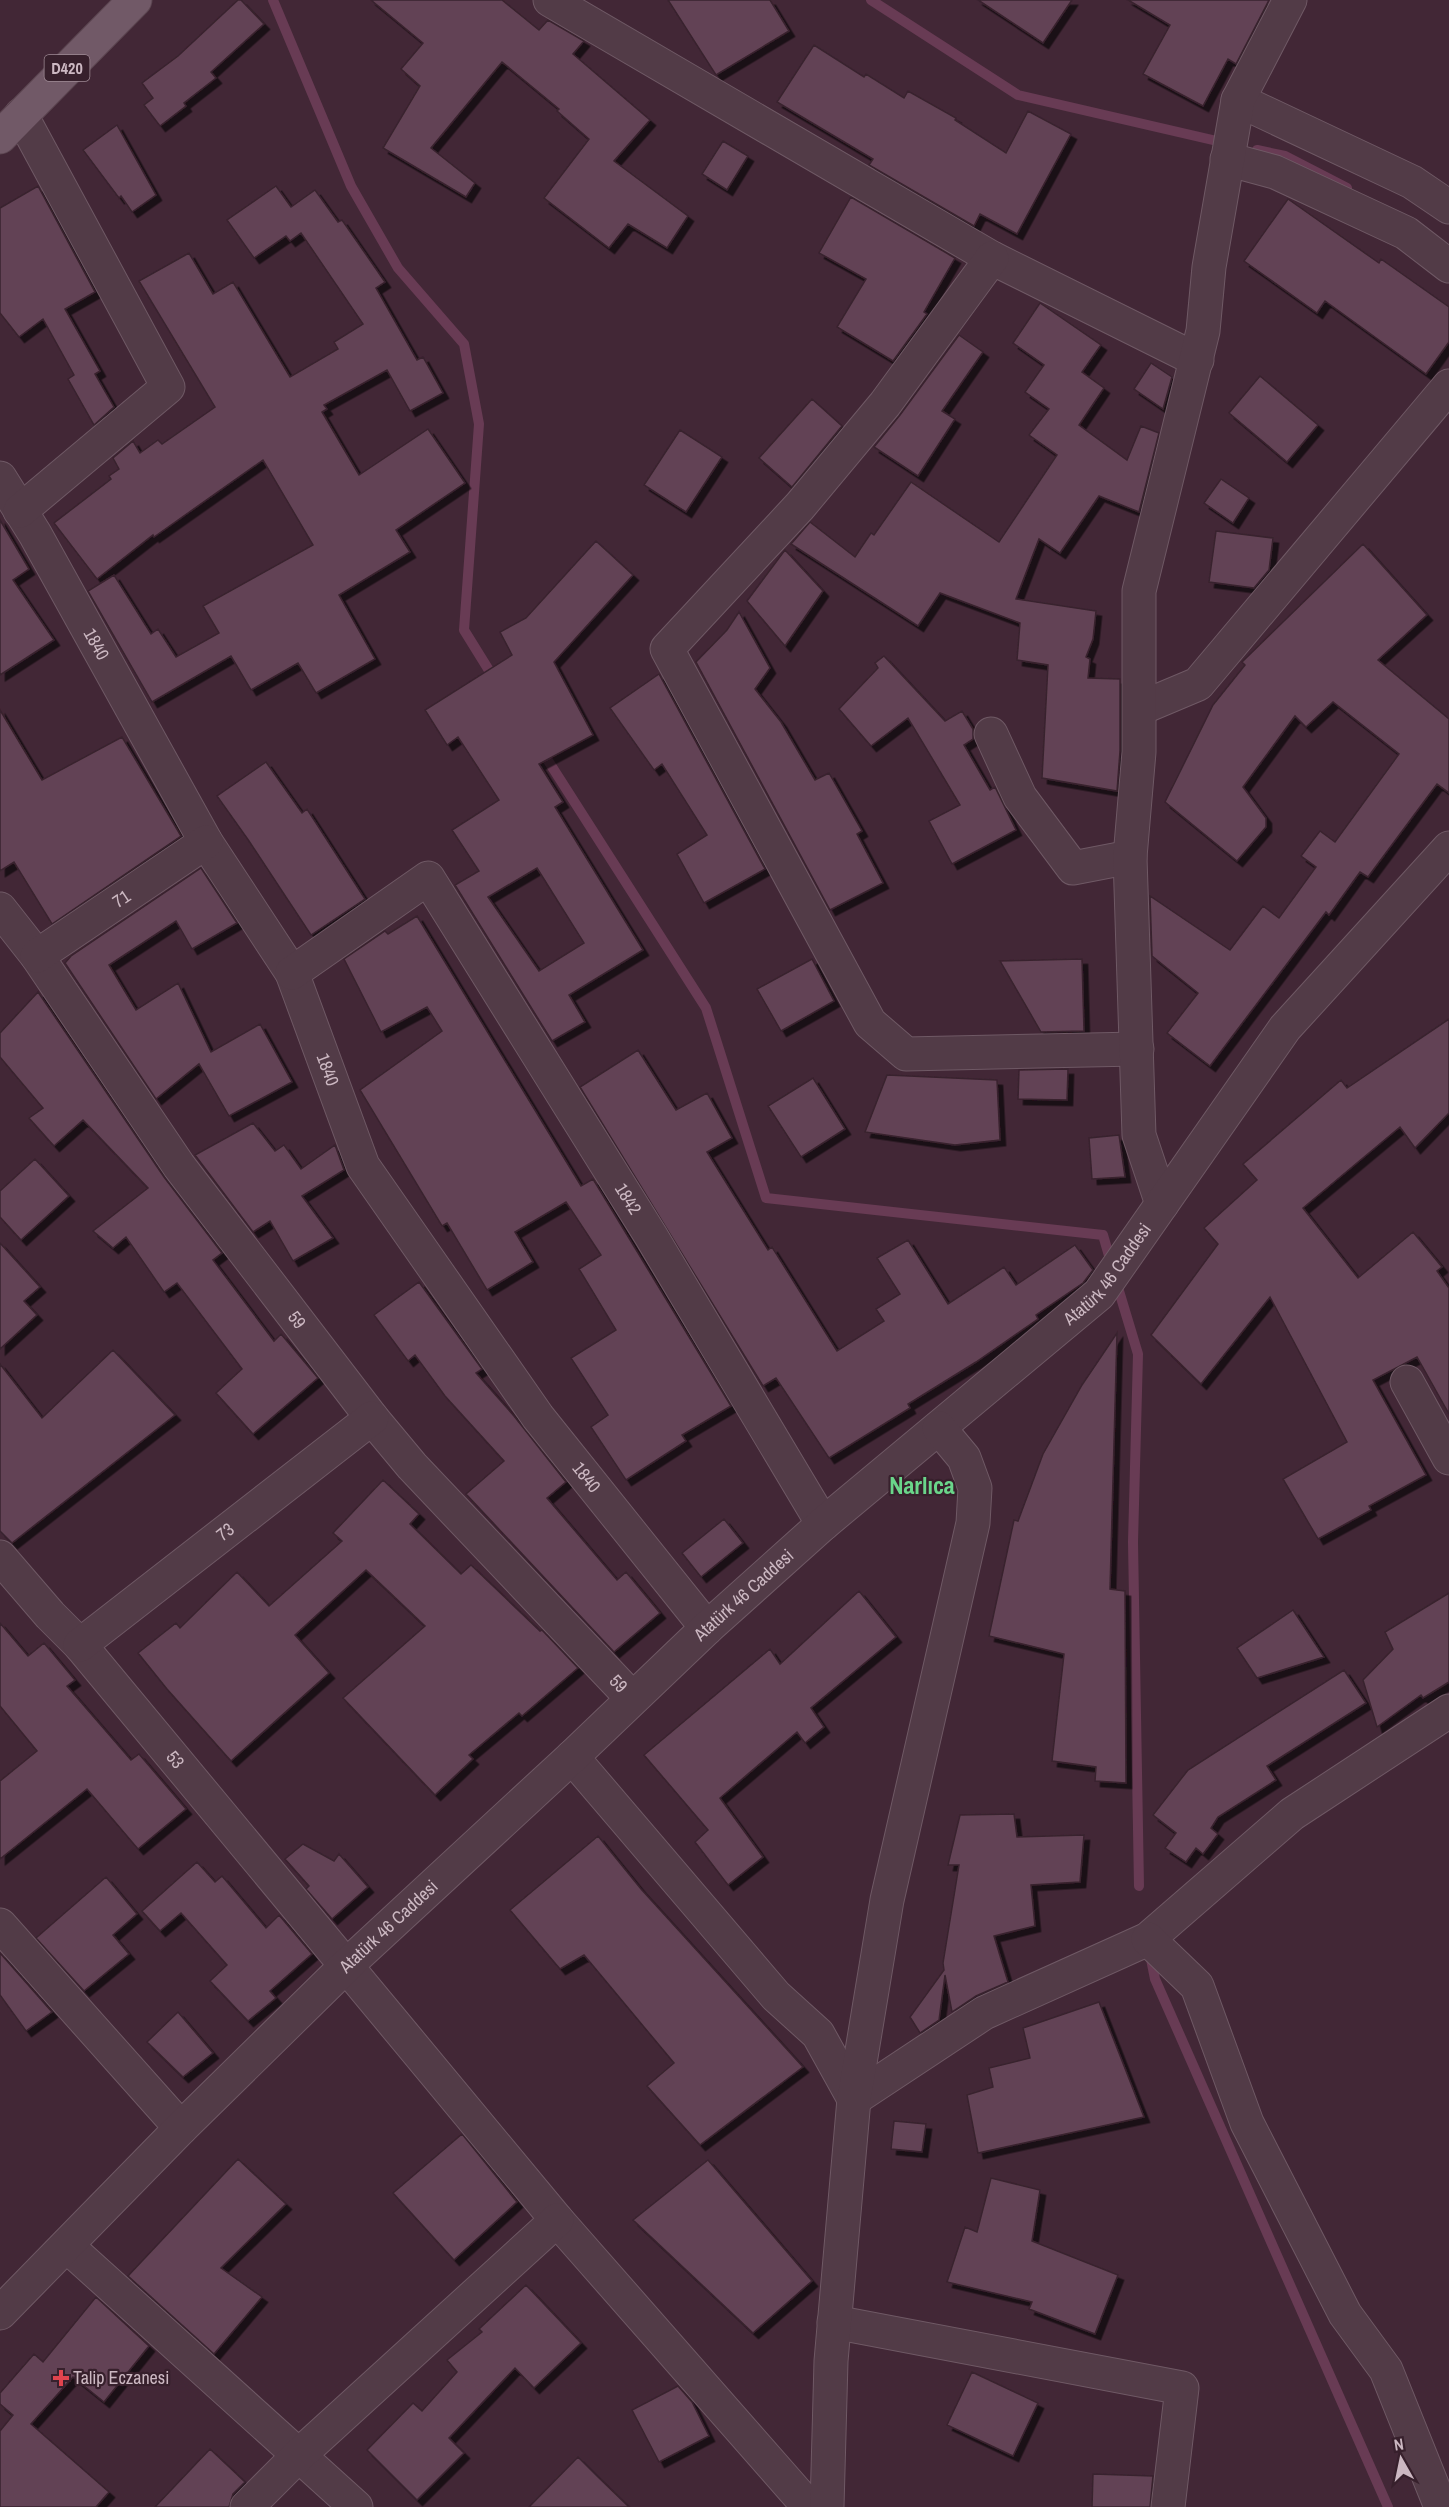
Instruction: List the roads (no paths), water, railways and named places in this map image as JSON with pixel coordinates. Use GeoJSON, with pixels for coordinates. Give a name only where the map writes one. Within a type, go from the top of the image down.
{"type":"FeatureCollection","features":[{"type":"Feature","properties":{"kind":"main road","name":"D420"},"geometry":{"type":"LineString","coordinates":[[10,126],[135,0]]}},
{"type":"Feature","properties":{"kind":"street"},"geometry":{"type":"LineString","coordinates":[[550,0],[992,258],[1197,360]]}},
{"type":"Feature","properties":{"kind":"street"},"geometry":{"type":"LineString","coordinates":[[1162,1204],[1139,1135],[1130,857],[1141,708],[1139,591],[1203,331],[1209,267],[1238,100],[1290,0]]}},
{"type":"Feature","properties":{"kind":"street"},"geometry":{"type":"LineString","coordinates":[[1238,100],[1412,182],[1449,207]]}},
{"type":"Feature","properties":{"kind":"street"},"geometry":{"type":"LineString","coordinates":[[10,126],[168,387],[20,511]]}},
{"type":"Feature","properties":{"kind":"street"},"geometry":{"type":"LineString","coordinates":[[1227,159],[1275,172],[1406,233],[1449,266]]}},
{"type":"Feature","properties":{"kind":"street"},"geometry":{"type":"LineString","coordinates":[[992,258],[878,413],[800,506],[667,649],[870,1023],[906,1054],[1137,1049]]}},
{"type":"Feature","properties":{"kind":"street"},"geometry":{"type":"LineString","coordinates":[[1141,708],[1198,684],[1449,386]]}},
{"type":"Feature","properties":{"kind":"street","name":"1840"},"geometry":{"type":"LineString","coordinates":[[0,478],[206,842],[292,973],[363,1166],[538,1417],[707,1629]]}},
{"type":"Feature","properties":{"kind":"street"},"geometry":{"type":"LineString","coordinates":[[991,734],[1020,797],[1073,868],[1130,857]]}},
{"type":"Feature","properties":{"kind":"street","name":"71"},"geometry":{"type":"LineString","coordinates":[[37,956],[206,842]]}},
{"type":"Feature","properties":{"kind":"street","name":"Atatürk 46 Caddesi"},"geometry":{"type":"LineString","coordinates":[[4,2299],[67,2246],[181,2128],[347,1965],[707,1629],[823,1524],[1104,1287],[1285,1028],[1449,849]]}},
{"type":"Feature","properties":{"kind":"street","name":"1842"},"geometry":{"type":"LineString","coordinates":[[292,973],[428,878],[651,1236],[823,1524]]}},
{"type":"Feature","properties":{"kind":"street","name":"59"},"geometry":{"type":"LineString","coordinates":[[0,909],[37,956],[179,1166],[372,1418],[412,1466],[632,1698]]}},
{"type":"Feature","properties":{"kind":"street"},"geometry":{"type":"LineString","coordinates":[[1407,1382],[1449,1458]]}},
{"type":"Feature","properties":{"kind":"street","name":"73"},"geometry":{"type":"LineString","coordinates":[[80,1645],[372,1418]]}},
{"type":"Feature","properties":{"kind":"street"},"geometry":{"type":"LineString","coordinates":[[827,2507],[831,2361],[854,2099],[886,1900],[973,1523],[975,1488],[964,1458],[939,1428]]}},
{"type":"Feature","properties":{"kind":"street","name":"53"},"geometry":{"type":"LineString","coordinates":[[0,1557],[50,1615],[80,1645],[557,2220],[809,2507]]}},
{"type":"Feature","properties":{"kind":"street"},"geometry":{"type":"LineString","coordinates":[[854,2099],[984,2013],[1148,1939],[1292,1814],[1449,1711]]}},
{"type":"Feature","properties":{"kind":"street"},"geometry":{"type":"LineString","coordinates":[[572,1757],[776,1996],[818,2034],[854,2099]]}},
{"type":"Feature","properties":{"kind":"street"},"geometry":{"type":"LineString","coordinates":[[0,1925],[181,2128]]}},
{"type":"Feature","properties":{"kind":"street"},"geometry":{"type":"LineString","coordinates":[[1148,1939],[1197,1986],[1247,2122],[1345,2314],[1386,2370],[1441,2507]]}},
{"type":"Feature","properties":{"kind":"street"},"geometry":{"type":"LineString","coordinates":[[247,2507],[298,2456],[557,2220]]}},
{"type":"Feature","properties":{"kind":"street"},"geometry":{"type":"LineString","coordinates":[[67,2246],[356,2507]]}},
{"type":"Feature","properties":{"kind":"street"},"geometry":{"type":"LineString","coordinates":[[834,2322],[1182,2388],[1168,2507]]}},
{"type":"Feature","properties":{"kind":"waterway"},"geometry":{"type":"LineString","coordinates":[[273,0],[351,186],[398,268],[464,344],[479,424],[464,630],[495,680]]}},
{"type":"Feature","properties":{"kind":"waterway"},"geometry":{"type":"LineString","coordinates":[[871,0],[1018,95],[1217,141]]}},
{"type":"Feature","properties":{"kind":"waterway"},"geometry":{"type":"LineString","coordinates":[[1257,150],[1285,156],[1347,188]]}},
{"type":"Feature","properties":{"kind":"waterway"},"geometry":{"type":"LineString","coordinates":[[540,748],[706,1008],[766,1198],[1103,1235],[1112,1266]]}},
{"type":"Feature","properties":{"kind":"waterway"},"geometry":{"type":"LineString","coordinates":[[1116,1281],[1138,1354],[1133,1542],[1139,1886]]}},
{"type":"Feature","properties":{"kind":"waterway"},"geometry":{"type":"LineString","coordinates":[[1150,1954],[1155,1979],[1388,2507]]}},
{"type":"Feature","properties":{"kind":"place","name":"Talip Eczanesi"},"geometry":{"type":"Point","coordinates":[61,2378]}},
{"type":"Feature","properties":{"kind":"district","name":"Narlıca"},"geometry":{"type":"Point","coordinates":[922,1486]}}]}
